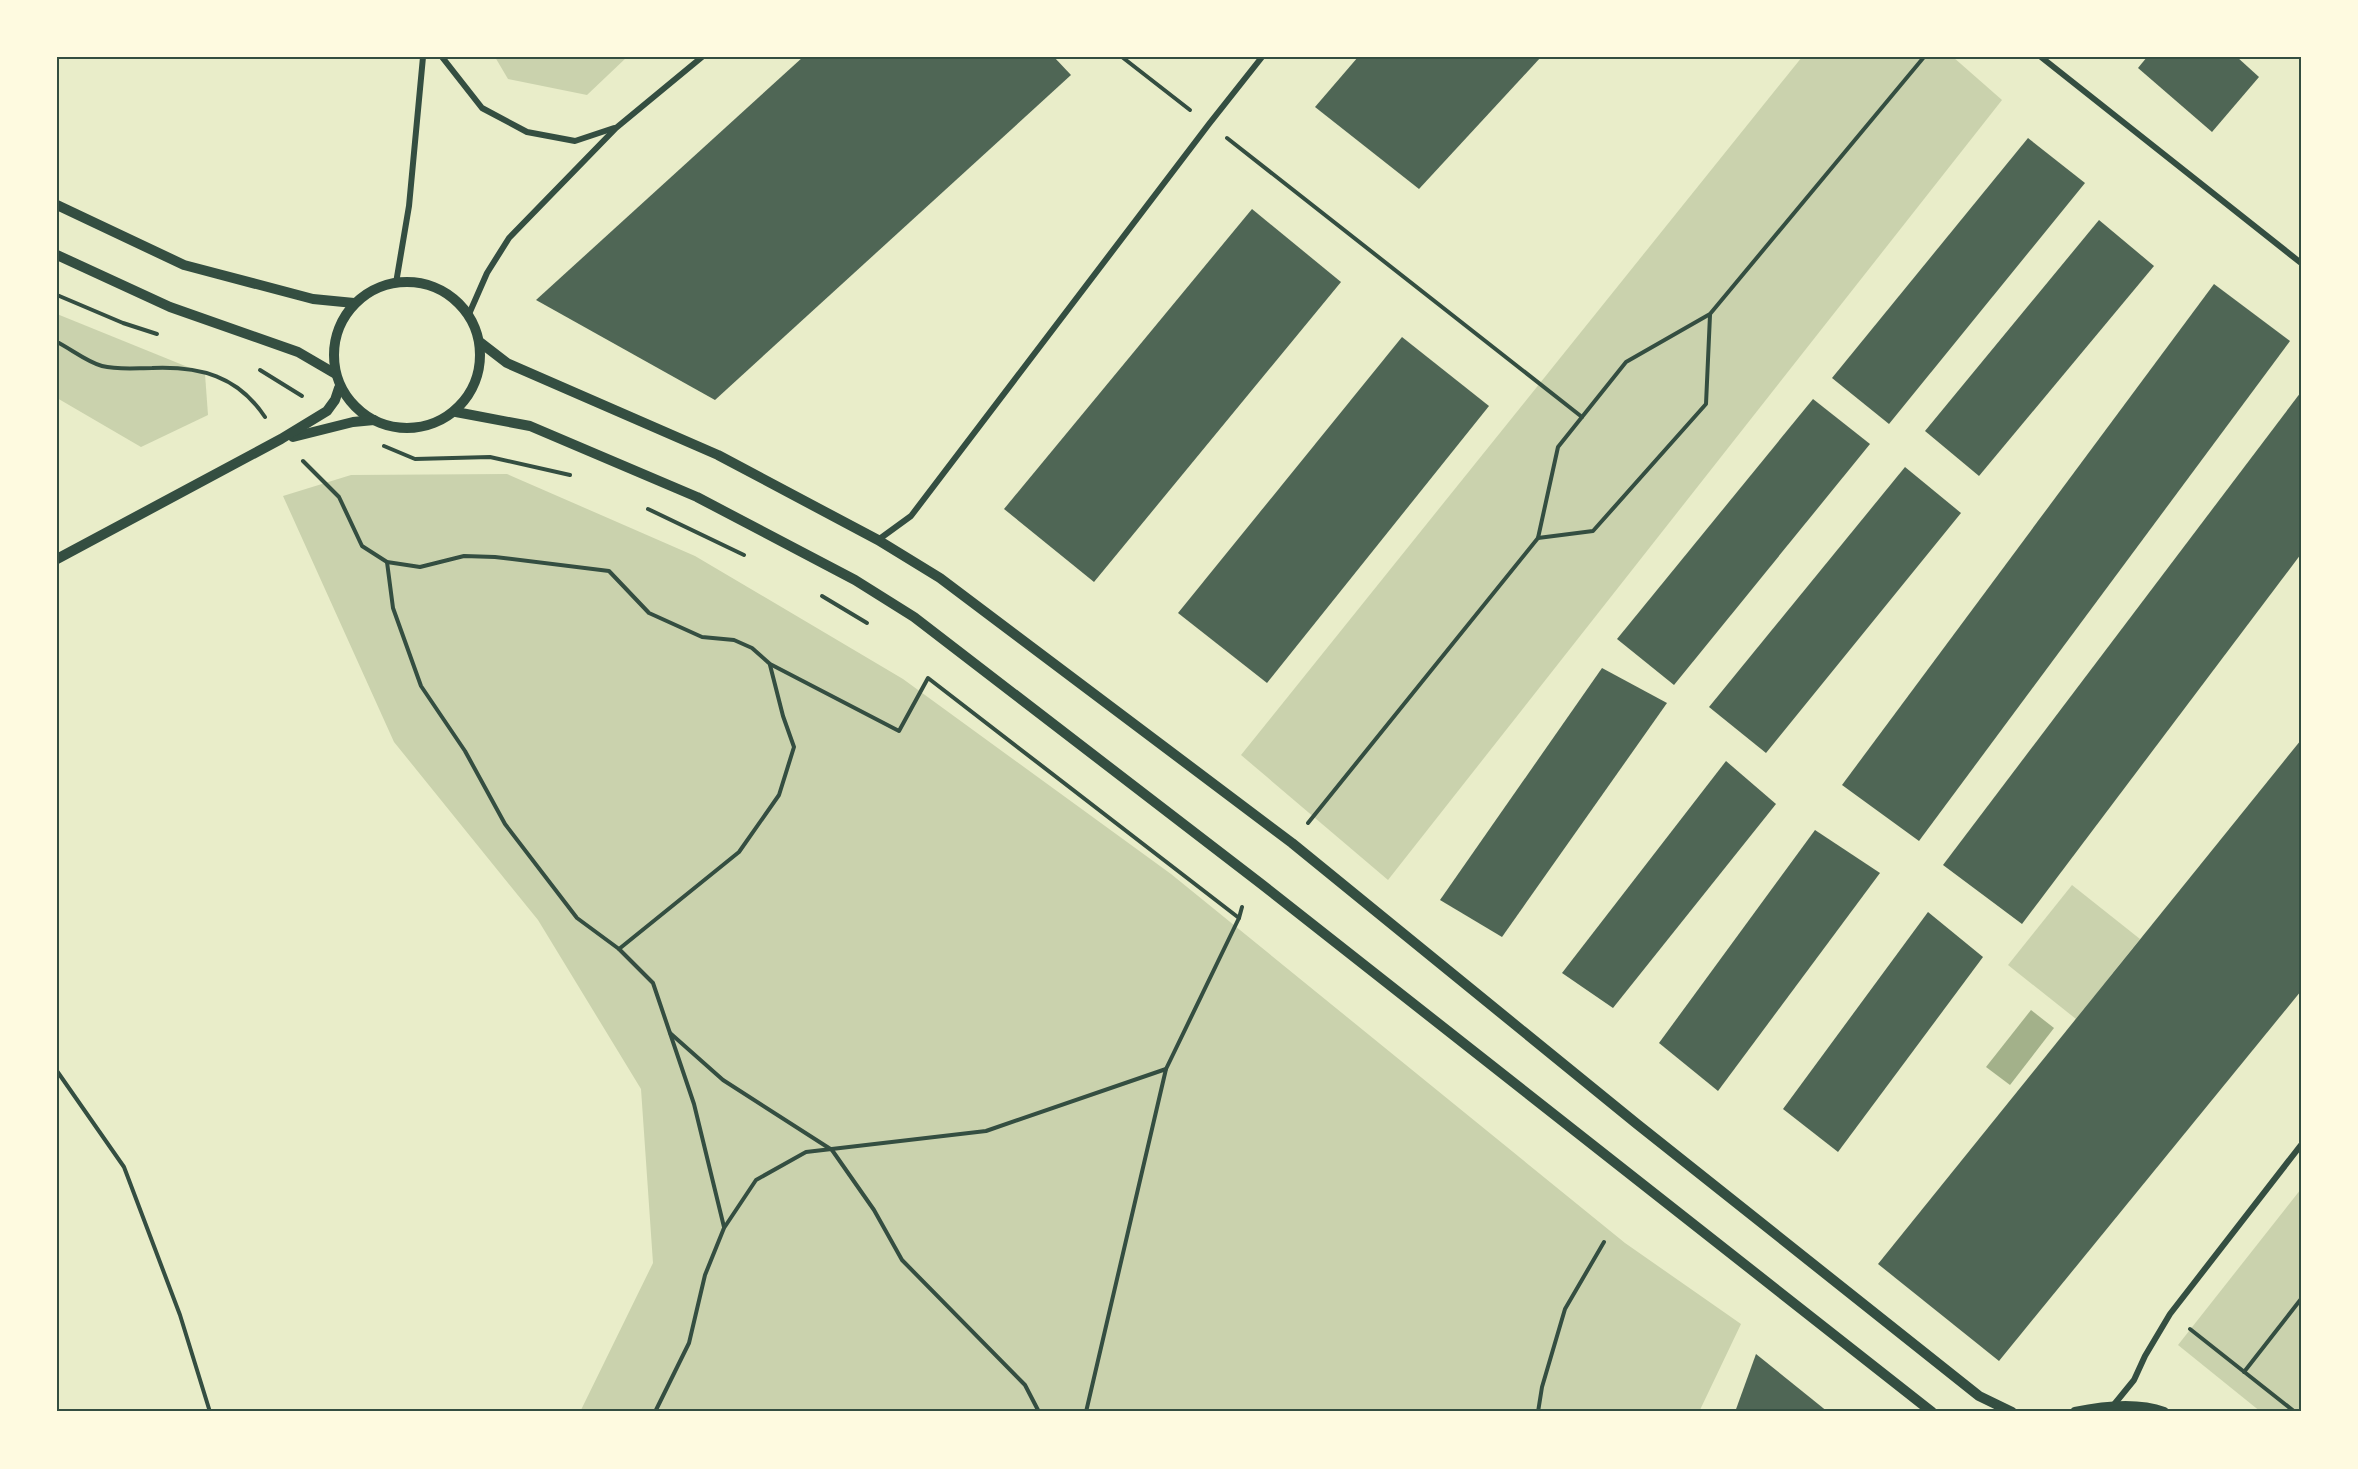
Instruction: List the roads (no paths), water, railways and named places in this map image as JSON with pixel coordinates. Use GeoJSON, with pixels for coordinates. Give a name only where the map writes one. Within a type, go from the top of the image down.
{"type":"FeatureCollection","features":[{"type":"Feature","properties":{"kind":"street"},"geometry":{"type":"LineString","coordinates":[[396,283],[409,206],[423,57]]}},
{"type":"Feature","properties":{"kind":"street"},"geometry":{"type":"LineString","coordinates":[[442,57],[482,108],[526,132],[575,141],[616,128]]}},
{"type":"Feature","properties":{"kind":"street"},"geometry":{"type":"LineString","coordinates":[[469,314],[487,273],[509,238],[616,128],[702,57]]}},
{"type":"Feature","properties":{"kind":"street"},"geometry":{"type":"LineString","coordinates":[[878,540],[911,516],[1262,57]]}},
{"type":"Feature","properties":{"kind":"street"},"geometry":{"type":"LineString","coordinates":[[2041,57],[2301,263]]}},
{"type":"Feature","properties":{"kind":"street"},"geometry":{"type":"LineString","coordinates":[[57,204],[184,265],[313,299],[354,303]]}},
{"type":"Feature","properties":{"kind":"street"},"geometry":{"type":"LineString","coordinates":[[57,255],[170,307],[298,352],[334,373]]}},
{"type":"Feature","properties":{"kind":"street"},"geometry":{"type":"LineString","coordinates":[[413,282],[445,292],[469,314],[480,343],[480,368],[472,392],[456,412],[441,422],[406,426],[375,420],[363,415],[349,403],[339,388],[334,373],[332,354],[335,336],[354,303],[381,286],[396,283],[413,282]]}},
{"type":"Feature","properties":{"kind":"street"},"geometry":{"type":"LineString","coordinates":[[480,343],[507,363],[718,455],[878,540],[940,578],[1292,843],[1637,1124],[1979,1396],[2012,1412]]}},
{"type":"Feature","properties":{"kind":"street"},"geometry":{"type":"LineString","coordinates":[[57,559],[281,440],[327,411],[339,388]]}},
{"type":"Feature","properties":{"kind":"street"},"geometry":{"type":"LineString","coordinates":[[456,412],[530,426],[697,496],[855,580],[914,617],[1260,883],[1932,1412]]}},
{"type":"Feature","properties":{"kind":"street"},"geometry":{"type":"LineString","coordinates":[[281,440],[353,422],[375,420]]}},
{"type":"Feature","properties":{"kind":"street"},"geometry":{"type":"LineString","coordinates":[[2112,1407],[2134,1380],[2145,1356],[2170,1314],[2301,1145]]}},
{"type":"Feature","properties":{"kind":"street"},"geometry":{"type":"LineString","coordinates":[[2075,1412],[2112,1407],[2149,1407],[2164,1412]]}}]}
